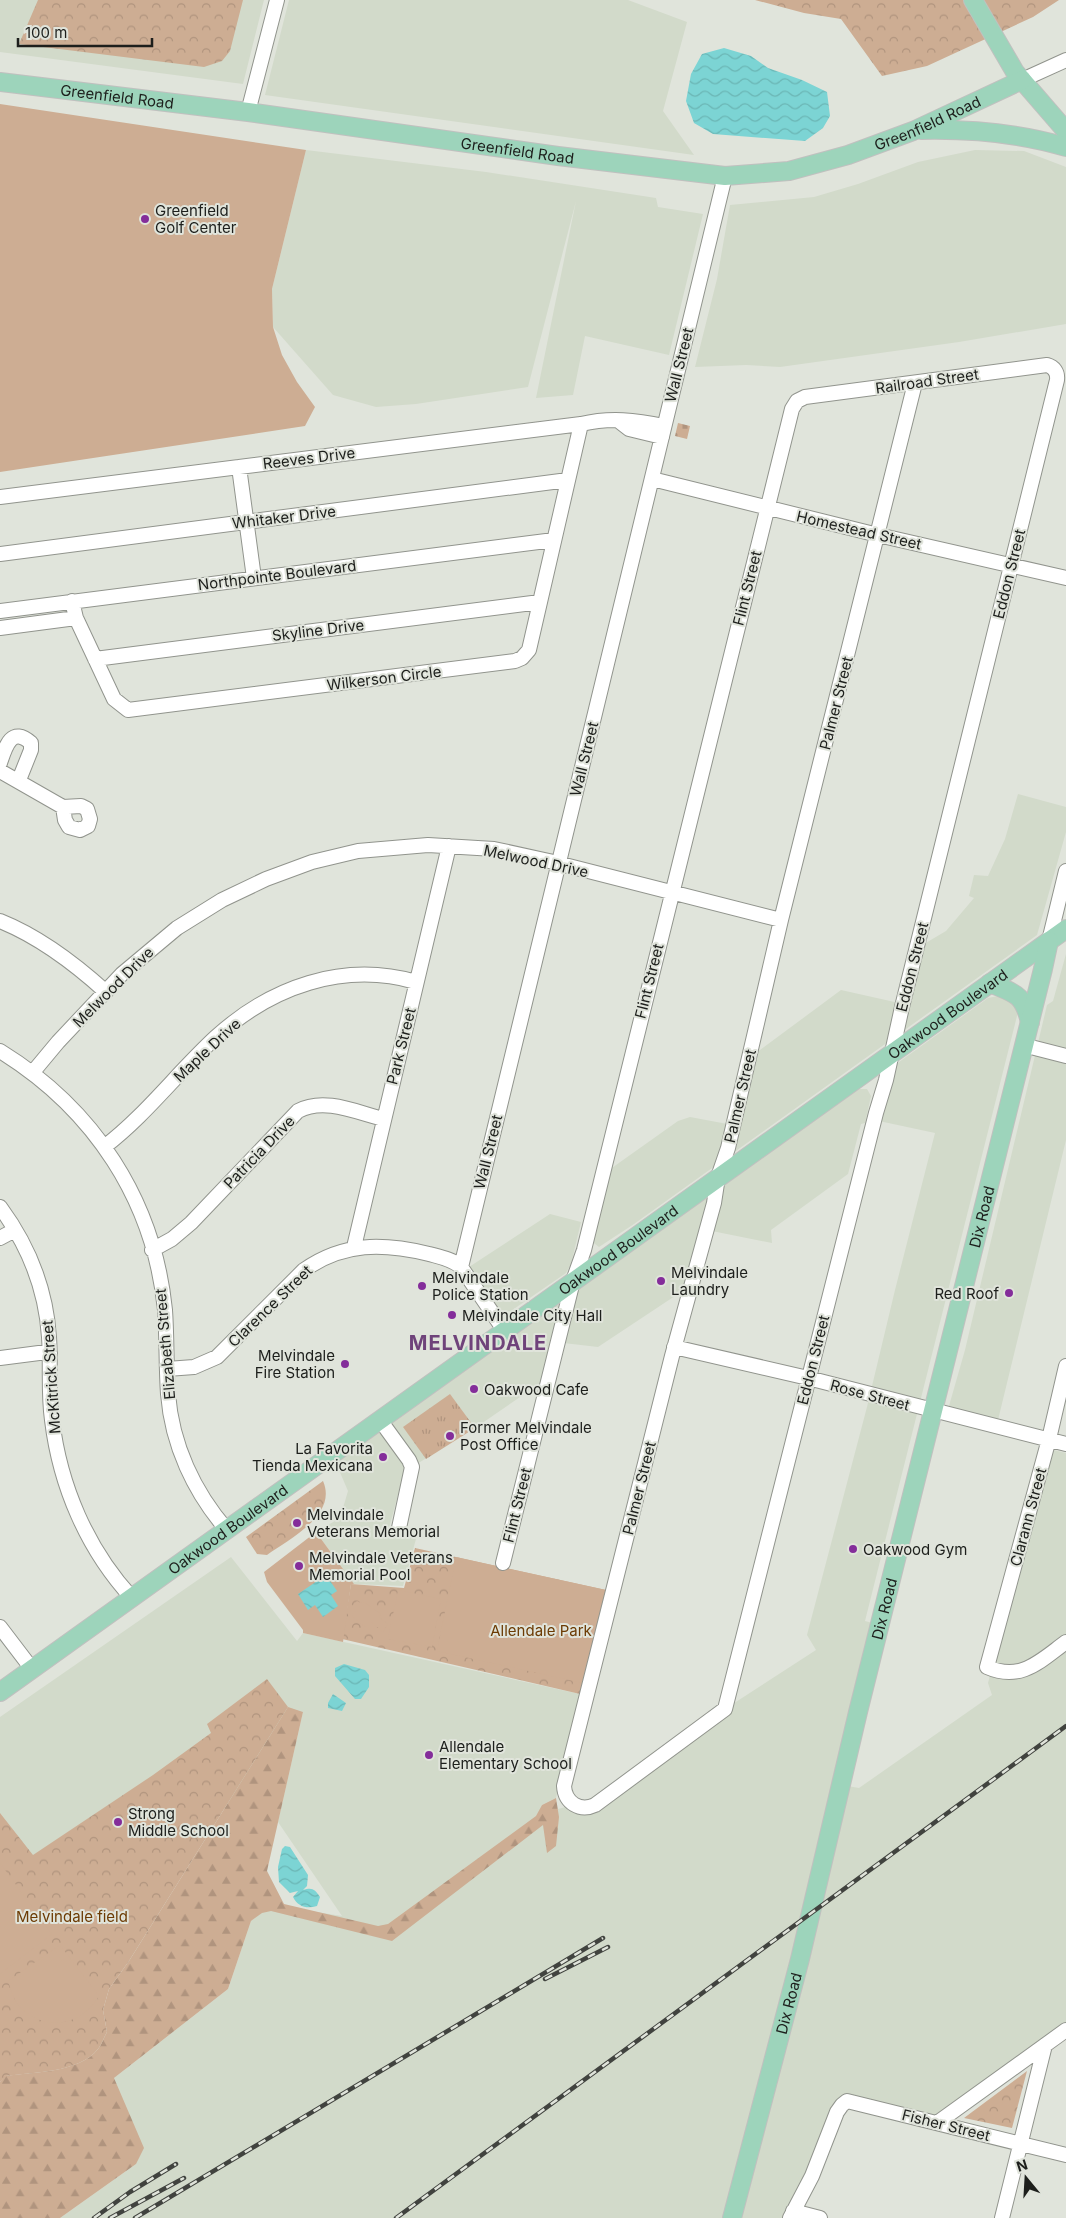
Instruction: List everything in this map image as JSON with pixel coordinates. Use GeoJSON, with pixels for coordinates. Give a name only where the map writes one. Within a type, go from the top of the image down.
{"type":"FeatureCollection","features":[{"type":"Feature","properties":{"kind":"main road"},"geometry":{"type":"LineString","coordinates":[[973,0],[1010,66],[1053,119],[1066,131]]}},
{"type":"Feature","properties":{"kind":"main road","name":"Greenfield Road"},"geometry":{"type":"LineString","coordinates":[[0,82],[248,112],[558,156],[725,176],[758,175],[819,164],[913,130],[1022,80]]}},
{"type":"Feature","properties":{"kind":"main road"},"geometry":{"type":"LineString","coordinates":[[913,130],[947,130],[1009,135],[1066,147]]}},
{"type":"Feature","properties":{"kind":"main road","name":"Oakwood Boulevard"},"geometry":{"type":"LineString","coordinates":[[0,1692],[1066,929]]}},
{"type":"Feature","properties":{"kind":"main road","name":"Dix Road"},"geometry":{"type":"LineString","coordinates":[[732,2218],[792,1994],[829,1844],[858,1712],[1030,1022],[1048,941]]}},
{"type":"Feature","properties":{"kind":"main road"},"geometry":{"type":"LineString","coordinates":[[990,983],[1017,995],[1026,1005],[1030,1022]]}},
{"type":"Feature","properties":{"kind":"street"},"geometry":{"type":"LineString","coordinates":[[248,112],[277,0]]}},
{"type":"Feature","properties":{"kind":"street"},"geometry":{"type":"LineString","coordinates":[[1022,80],[1066,60]]}},
{"type":"Feature","properties":{"kind":"street","name":"Wall Street"},"geometry":{"type":"LineString","coordinates":[[461,1267],[725,176]]}},
{"type":"Feature","properties":{"kind":"street","name":"Railroad Street"},"geometry":{"type":"LineString","coordinates":[[797,401],[805,397],[1047,365],[1056,370]]}},
{"type":"Feature","properties":{"kind":"street","name":"Eddon Street"},"geometry":{"type":"LineString","coordinates":[[725,1709],[808,1378],[886,1080],[1058,380],[1056,370]]}},
{"type":"Feature","properties":{"kind":"street","name":"Palmer Street"},"geometry":{"type":"LineString","coordinates":[[725,1709],[595,1805],[585,1808],[574,1805],[566,1796],[564,1786],[674,1347],[714,1203],[718,1177],[728,1148],[781,920],[915,383]]}},
{"type":"Feature","properties":{"kind":"street","name":"Flint Street"},"geometry":{"type":"LineString","coordinates":[[503,1562],[572,1281],[584,1250],[670,894],[792,409],[797,401]]}},
{"type":"Feature","properties":{"kind":"street","name":"Reeves Drive"},"geometry":{"type":"LineString","coordinates":[[0,497],[581,424],[603,419],[642,421],[663,431]]}},
{"type":"Feature","properties":{"kind":"street","name":"Wilkerson Circle"},"geometry":{"type":"LineString","coordinates":[[72,601],[76,618],[114,699],[128,710],[516,661],[522,658],[529,650],[581,424]]}},
{"type":"Feature","properties":{"kind":"street"},"geometry":{"type":"LineString","coordinates":[[239,467],[254,578]]}},
{"type":"Feature","properties":{"kind":"street","name":"Homestead Street"},"geometry":{"type":"LineString","coordinates":[[652,479],[878,535],[1066,578]]}},
{"type":"Feature","properties":{"kind":"street","name":"Whitaker Drive"},"geometry":{"type":"LineString","coordinates":[[0,554],[568,480]]}},
{"type":"Feature","properties":{"kind":"street","name":"Northpointe Boulevard"},"geometry":{"type":"LineString","coordinates":[[0,611],[554,540]]}},
{"type":"Feature","properties":{"kind":"street","name":"Skyline Drive"},"geometry":{"type":"LineString","coordinates":[[95,659],[540,602]]}},
{"type":"Feature","properties":{"kind":"street"},"geometry":{"type":"LineString","coordinates":[[0,628],[76,618]]}},
{"type":"Feature","properties":{"kind":"street"},"geometry":{"type":"LineString","coordinates":[[0,763],[10,739],[18,736],[31,742],[31,750],[18,780]]}},
{"type":"Feature","properties":{"kind":"street"},"geometry":{"type":"LineString","coordinates":[[0,771],[63,807]]}},
{"type":"Feature","properties":{"kind":"street","name":"Melwood Drive"},"geometry":{"type":"LineString","coordinates":[[33,1072],[58,1042],[138,960],[178,928],[222,900],[266,879],[312,862],[358,851],[402,846],[449,846],[494,850],[559,864],[670,894],[781,920]]}},
{"type":"Feature","properties":{"kind":"street","name":"Park Street"},"geometry":{"type":"LineString","coordinates":[[354,1248],[449,846]]}},
{"type":"Feature","properties":{"kind":"street"},"geometry":{"type":"LineString","coordinates":[[1048,941],[1066,871]]}},
{"type":"Feature","properties":{"kind":"street"},"geometry":{"type":"LineString","coordinates":[[0,920],[47,945],[106,992]]}},
{"type":"Feature","properties":{"kind":"street","name":"Maple Drive"},"geometry":{"type":"LineString","coordinates":[[104,1147],[140,1117],[216,1037],[242,1017],[270,1000],[310,982],[345,974],[383,975],[416,982]]}},
{"type":"Feature","properties":{"kind":"street"},"geometry":{"type":"LineString","coordinates":[[1023,1045],[1066,1056]]}},
{"type":"Feature","properties":{"kind":"street","name":"Elizabeth Street"},"geometry":{"type":"LineString","coordinates":[[0,1051],[33,1072],[72,1108],[104,1147],[133,1195],[150,1239],[164,1308],[171,1415],[182,1456],[201,1496],[227,1530]]}},
{"type":"Feature","properties":{"kind":"street","name":"Patricia Drive"},"geometry":{"type":"LineString","coordinates":[[152,1250],[172,1239],[191,1223],[298,1110],[312,1104],[324,1104],[383,1119]]}},
{"type":"Feature","properties":{"kind":"street","name":"McKitrick Street"},"geometry":{"type":"LineString","coordinates":[[0,1207],[31,1260],[48,1319],[50,1353],[48,1389],[52,1421],[66,1482],[76,1512],[93,1546],[117,1582],[132,1598]]}},
{"type":"Feature","properties":{"kind":"street"},"geometry":{"type":"LineString","coordinates":[[0,1238],[15,1230]]}},
{"type":"Feature","properties":{"kind":"street","name":"Clarence Street"},"geometry":{"type":"LineString","coordinates":[[167,1369],[194,1367],[217,1357],[304,1270],[327,1256],[354,1248],[402,1247],[450,1260],[461,1267]]}},
{"type":"Feature","properties":{"kind":"street"},"geometry":{"type":"LineString","coordinates":[[461,1267],[504,1330]]}},
{"type":"Feature","properties":{"kind":"street","name":"Rose Street"},"geometry":{"type":"LineString","coordinates":[[674,1347],[808,1378],[1066,1444]]}},
{"type":"Feature","properties":{"kind":"street"},"geometry":{"type":"LineString","coordinates":[[0,1358],[50,1353]]}},
{"type":"Feature","properties":{"kind":"street","name":"Clarann Street"},"geometry":{"type":"LineString","coordinates":[[1066,1366],[987,1667],[1006,1674],[1019,1672],[1039,1662],[1066,1642]]}},
{"type":"Feature","properties":{"kind":"street"},"geometry":{"type":"LineString","coordinates":[[380,1420],[412,1467],[399,1528]]}},
{"type":"Feature","properties":{"kind":"street"},"geometry":{"type":"LineString","coordinates":[[0,1626],[32,1669]]}},
{"type":"Feature","properties":{"kind":"street"},"geometry":{"type":"LineString","coordinates":[[936,2123],[1064,2033]]}},
{"type":"Feature","properties":{"kind":"street"},"geometry":{"type":"LineString","coordinates":[[1002,2218],[1046,2045]]}},
{"type":"Feature","properties":{"kind":"street","name":"Fisher Street"},"geometry":{"type":"LineString","coordinates":[[792,2215],[820,2157],[834,2118],[842,2105],[847,2102],[1066,2155]]}},
{"type":"Feature","properties":{"kind":"street"},"geometry":{"type":"LineString","coordinates":[[792,2215],[820,2218]]}},
{"type":"Feature","properties":{"kind":"shaded area"},"geometry":{"type":"Polygon","coordinates":[[[0,0],[264,0],[243,84],[0,52],[0,0]]]}},
{"type":"Feature","properties":{"kind":"shaded area"},"geometry":{"type":"Polygon","coordinates":[[[289,0],[628,0],[687,22],[663,111],[694,155],[265,95],[289,0]]]}},
{"type":"Feature","properties":{"kind":"shaded area"},"geometry":{"type":"Polygon","coordinates":[[[306,150],[486,172],[656,198],[658,207],[703,214],[669,355],[585,336],[573,395],[536,398],[576,201],[528,387],[416,404],[376,407],[333,395],[273,327],[272,289],[306,150]]]}},
{"type":"Feature","properties":{"kind":"shaded area"},"geometry":{"type":"Polygon","coordinates":[[[975,150],[1024,151],[1066,167],[1066,324],[959,342],[780,367],[746,365],[695,367],[717,279],[730,205],[814,197],[858,184],[918,162],[975,150]]]}},
{"type":"Feature","properties":{"kind":"shaded area"},"geometry":{"type":"Polygon","coordinates":[[[1018,794],[1066,807],[1066,832],[1037,935],[634,1224],[599,1247],[590,1240],[609,1170],[678,1121],[690,1117],[738,1126],[756,1053],[841,990],[908,1005],[924,944],[946,931],[974,898],[969,896],[974,875],[988,876],[1005,839],[1018,794]]]}},
{"type":"Feature","properties":{"kind":"shaded area"},"geometry":{"type":"Polygon","coordinates":[[[1066,954],[1066,1140],[998,1420],[950,1409],[949,1406],[965,1350],[1047,1005],[1053,1001],[1066,954]]]}},
{"type":"Feature","properties":{"kind":"shaded area"},"geometry":{"type":"Polygon","coordinates":[[[998,996],[1008,998],[1016,1003],[1018,1012],[865,1621],[880,1625],[842,1785],[859,1788],[992,1695],[988,1683],[1049,1449],[1066,1453],[1066,2030],[937,2123],[847,2101],[790,2218],[60,2218],[136,2164],[114,2078],[228,1989],[251,1921],[271,1905],[342,1916],[278,1822],[303,1712],[0,2081],[0,1717],[231,1557],[297,1641],[303,1633],[580,1694],[556,1798],[542,1805],[538,1814],[574,1805],[579,1808],[816,1650],[807,1635],[867,1407],[935,1133],[879,1121],[894,1067],[988,998],[998,996]]]}},
{"type":"Feature","properties":{"kind":"shaded area"},"geometry":{"type":"Polygon","coordinates":[[[859,1089],[867,1089],[871,1096],[865,1123],[861,1124],[848,1174],[771,1230],[772,1243],[702,1229],[684,1290],[598,1347],[555,1342],[545,1380],[475,1428],[404,1472],[388,1532],[416,1539],[403,1586],[354,1584],[316,1532],[340,1518],[348,1491],[336,1463],[859,1089]]]}},
{"type":"Feature","properties":{"kind":"shaded area"},"geometry":{"type":"Polygon","coordinates":[[[550,1214],[581,1222],[571,1264],[566,1273],[505,1315],[500,1314],[469,1267],[550,1214]]]}},
{"type":"Feature","properties":{"kind":"green space"},"geometry":{"type":"Polygon","coordinates":[[[38,0],[243,0],[230,51],[222,61],[204,67],[19,44],[38,0]]]}},
{"type":"Feature","properties":{"kind":"green space"},"geometry":{"type":"Polygon","coordinates":[[[755,0],[1059,0],[1033,17],[927,66],[882,76],[841,19],[804,13],[755,0]]]}},
{"type":"Feature","properties":{"kind":"green space","name":"Greenfield Golf Center"},"geometry":{"type":"Polygon","coordinates":[[[0,104],[306,150],[272,289],[273,327],[282,355],[297,382],[315,407],[305,426],[0,472],[0,104]]]}},
{"type":"Feature","properties":{"kind":"green space"},"geometry":{"type":"Polygon","coordinates":[[[678,423],[690,426],[687,439],[675,436],[678,423]]]}},
{"type":"Feature","properties":{"kind":"green space"},"geometry":{"type":"Polygon","coordinates":[[[450,1394],[475,1428],[426,1459],[403,1427],[450,1394]]]}},
{"type":"Feature","properties":{"kind":"green space"},"geometry":{"type":"Polygon","coordinates":[[[323,1481],[326,1493],[324,1505],[309,1525],[267,1555],[257,1554],[246,1537],[323,1481]]]}},
{"type":"Feature","properties":{"kind":"green space"},"geometry":{"type":"Polygon","coordinates":[[[316,1532],[354,1584],[351,1584],[343,1642],[303,1633],[303,1630],[267,1582],[264,1572],[316,1532]]]}},
{"type":"Feature","properties":{"kind":"green space","name":"Allendale Park"},"geometry":{"type":"Polygon","coordinates":[[[415,1548],[606,1590],[580,1694],[342,1639],[351,1584],[404,1588],[415,1548]]]}},
{"type":"Feature","properties":{"kind":"green space","name":"Allendale Park"},"geometry":{"type":"Polygon","coordinates":[[[456,1557],[606,1590],[583,1683],[437,1651],[456,1557]]]}},
{"type":"Feature","properties":{"kind":"green space"},"geometry":{"type":"Polygon","coordinates":[[[398,1590],[441,1599],[432,1647],[388,1639],[398,1590]]]}},
{"type":"Feature","properties":{"kind":"green space"},"geometry":{"type":"Polygon","coordinates":[[[357,1601],[364,1602],[381,1614],[379,1617],[388,1624],[383,1632],[371,1622],[366,1627],[359,1623],[352,1615],[356,1610],[352,1606],[357,1601]]]}},
{"type":"Feature","properties":{"kind":"green space","name":"Melvindale field"},"geometry":{"type":"Polygon","coordinates":[[[267,1679],[288,1707],[129,1961],[109,1989],[103,2010],[107,2032],[99,2047],[90,2057],[80,2063],[55,2070],[6,2076],[0,2082],[0,1813],[33,1855],[153,1775],[211,1733],[207,1724],[267,1679]]]}},
{"type":"Feature","properties":{"kind":"green space"},"geometry":{"type":"Polygon","coordinates":[[[288,1707],[303,1712],[267,1871],[284,1904],[378,1926],[388,1924],[536,1816],[542,1805],[556,1798],[559,1817],[556,1846],[547,1853],[543,1825],[392,1941],[271,1911],[262,1913],[251,1921],[228,1989],[114,2078],[144,2148],[136,2164],[60,2218],[0,2218],[0,2082],[5,2076],[68,2067],[90,2057],[98,2049],[107,2032],[103,2010],[109,1989],[129,1961],[288,1707]]]}},
{"type":"Feature","properties":{"kind":"green space"},"geometry":{"type":"Polygon","coordinates":[[[0,1863],[52,1934],[0,1974],[0,1863]]]}},
{"type":"Feature","properties":{"kind":"green space"},"geometry":{"type":"Polygon","coordinates":[[[60,1945],[99,1996],[83,2014],[64,2022],[53,2023],[42,2021],[22,2009],[15,1999],[8,1981],[60,1945]]]}},
{"type":"Feature","properties":{"kind":"green space"},"geometry":{"type":"Polygon","coordinates":[[[1027,2071],[1012,2128],[964,2118],[1027,2071]]]}},
{"type":"Feature","properties":{"kind":"water"},"geometry":{"type":"Polygon","coordinates":[[[724,48],[751,56],[768,68],[802,80],[827,92],[830,116],[823,128],[805,141],[713,134],[694,123],[686,101],[691,74],[702,54],[724,48]]]}},
{"type":"Feature","properties":{"kind":"water"},"geometry":{"type":"Polygon","coordinates":[[[326,1575],[337,1591],[331,1595],[338,1606],[323,1617],[315,1605],[308,1610],[298,1594],[326,1575]]]}},
{"type":"Feature","properties":{"kind":"water"},"geometry":{"type":"Polygon","coordinates":[[[344,1664],[365,1670],[369,1675],[369,1687],[361,1699],[355,1699],[335,1676],[335,1668],[344,1664]]]}},
{"type":"Feature","properties":{"kind":"water"},"geometry":{"type":"Polygon","coordinates":[[[333,1694],[346,1703],[342,1711],[328,1708],[328,1703],[333,1694]]]}},
{"type":"Feature","properties":{"kind":"water"},"geometry":{"type":"Polygon","coordinates":[[[285,1846],[290,1847],[308,1875],[307,1886],[303,1890],[313,1889],[320,1897],[317,1906],[306,1907],[300,1905],[293,1897],[298,1891],[290,1893],[279,1882],[278,1867],[282,1849],[285,1846]]]}},
{"type":"Feature","properties":{"kind":"railway"},"geometry":{"type":"LineString","coordinates":[[396,2218],[1066,1726]]}},
{"type":"Feature","properties":{"kind":"railway"},"geometry":{"type":"LineString","coordinates":[[135,2218],[603,1938]]}},
{"type":"Feature","properties":{"kind":"railway"},"geometry":{"type":"LineString","coordinates":[[545,1979],[608,1947]]}},
{"type":"Feature","properties":{"kind":"railway"},"geometry":{"type":"LineString","coordinates":[[94,2218],[130,2192],[176,2164]]}},
{"type":"Feature","properties":{"kind":"railway"},"geometry":{"type":"LineString","coordinates":[[110,2218],[184,2178]]}},
{"type":"Feature","properties":{"kind":"place","name":"Greenfield Golf Center"},"geometry":{"type":"Point","coordinates":[145,219]}},
{"type":"Feature","properties":{"kind":"place","name":"Melvindale Laundry"},"geometry":{"type":"Point","coordinates":[661,1281]}},
{"type":"Feature","properties":{"kind":"place","name":"Melvindale Police Station"},"geometry":{"type":"Point","coordinates":[422,1286]}},
{"type":"Feature","properties":{"kind":"place","name":"Red Roof"},"geometry":{"type":"Point","coordinates":[1009,1293]}},
{"type":"Feature","properties":{"kind":"place","name":"Melvindale City Hall"},"geometry":{"type":"Point","coordinates":[452,1315]}},
{"type":"Feature","properties":{"kind":"place","name":"Melvindale Fire Station"},"geometry":{"type":"Point","coordinates":[345,1364]}},
{"type":"Feature","properties":{"kind":"place","name":"Oakwood Cafe"},"geometry":{"type":"Point","coordinates":[474,1389]}},
{"type":"Feature","properties":{"kind":"place","name":"Former Melvindale Post Office"},"geometry":{"type":"Point","coordinates":[450,1436]}},
{"type":"Feature","properties":{"kind":"place","name":"La Favorita Tienda Mexicana"},"geometry":{"type":"Point","coordinates":[383,1457]}},
{"type":"Feature","properties":{"kind":"place","name":"Melvindale Veterans Memorial"},"geometry":{"type":"Point","coordinates":[297,1523]}},
{"type":"Feature","properties":{"kind":"place","name":"Oakwood Gym"},"geometry":{"type":"Point","coordinates":[853,1549]}},
{"type":"Feature","properties":{"kind":"place","name":"Melvindale Veterans Memorial Pool"},"geometry":{"type":"Point","coordinates":[299,1566]}},
{"type":"Feature","properties":{"kind":"place","name":"Allendale Elementary School"},"geometry":{"type":"Point","coordinates":[429,1755]}},
{"type":"Feature","properties":{"kind":"place","name":"Strong Middle School"},"geometry":{"type":"Point","coordinates":[118,1822]}},
{"type":"Feature","properties":{"kind":"district","name":"MELVINDALE"},"geometry":{"type":"Point","coordinates":[478,1343]}}]}
